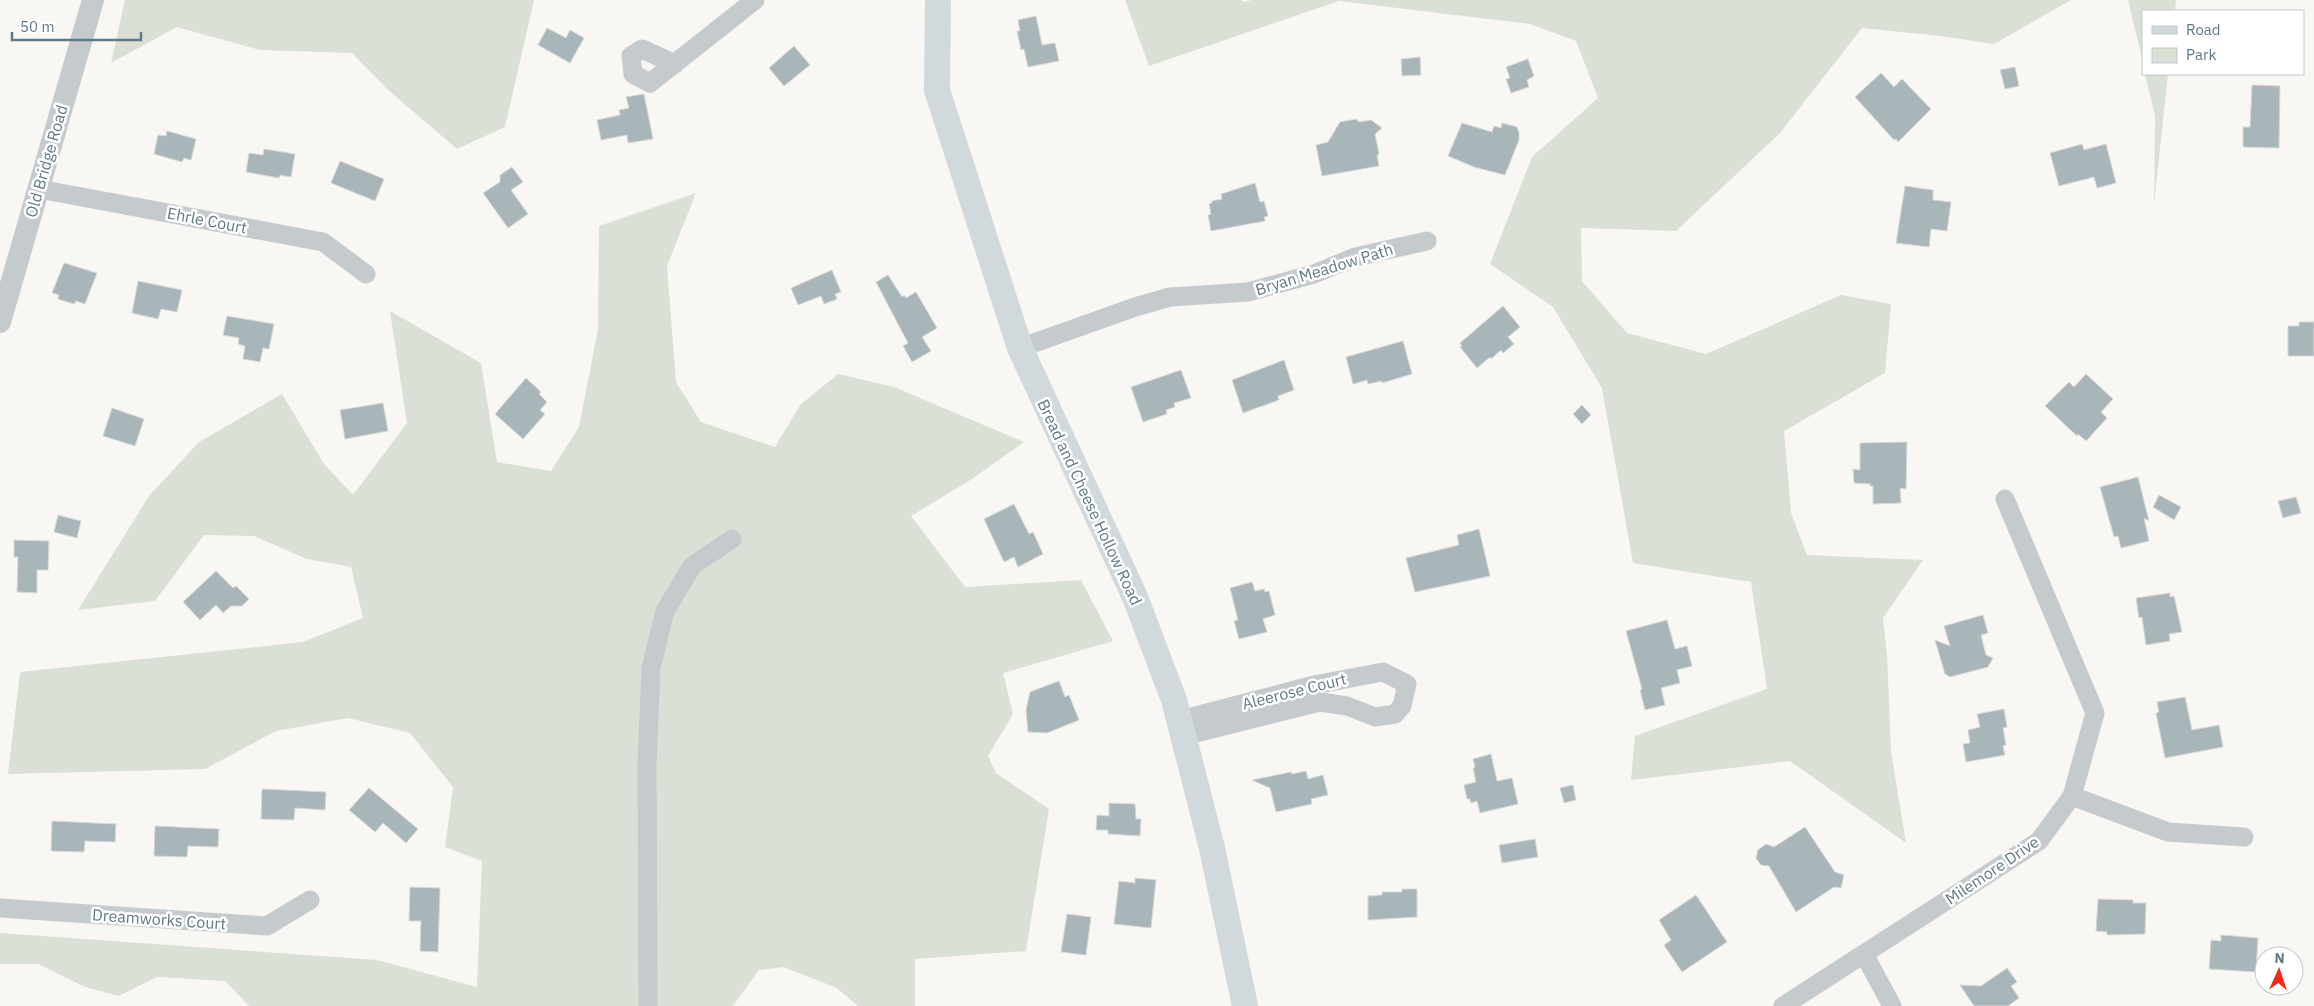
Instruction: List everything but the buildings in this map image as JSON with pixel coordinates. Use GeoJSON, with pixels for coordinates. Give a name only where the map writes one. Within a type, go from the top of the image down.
{"type":"FeatureCollection","features":[{"type":"Feature","properties":{"kind":"main road","name":"Bread and Cheese Hollow Road"},"geometry":{"type":"LineString","coordinates":[[938,0],[937,90],[1020,348],[1134,597],[1182,728],[1212,848],[1245,1006]]}},
{"type":"Feature","properties":{"kind":"street","name":"Old Bridge Road"},"geometry":{"type":"LineString","coordinates":[[0,322],[15,264],[39,189],[93,0]]}},
{"type":"Feature","properties":{"kind":"street"},"geometry":{"type":"LineString","coordinates":[[675,64],[755,0]]}},
{"type":"Feature","properties":{"kind":"street","name":"Ehrle Court"},"geometry":{"type":"LineString","coordinates":[[39,189],[323,242],[366,274]]}},
{"type":"Feature","properties":{"kind":"street","name":"Bryan Meadow Path"},"geometry":{"type":"LineString","coordinates":[[1020,348],[1135,307],[1170,297],[1248,292],[1314,274],[1362,255],[1427,241]]}},
{"type":"Feature","properties":{"kind":"street","name":"Milemore Drive"},"geometry":{"type":"LineString","coordinates":[[1783,1006],[2040,841],[2072,796],[2096,713],[2005,499]]}},
{"type":"Feature","properties":{"kind":"street"},"geometry":{"type":"LineString","coordinates":[[648,1006],[647,764],[651,668],[665,611],[692,566],[732,539]]}},
{"type":"Feature","properties":{"kind":"street","name":"Aleerose Court"},"geometry":{"type":"LineString","coordinates":[[1383,672],[1407,684],[1402,706],[1395,714],[1375,717],[1347,706],[1320,702],[1182,728],[1314,684],[1383,672]]}},
{"type":"Feature","properties":{"kind":"street"},"geometry":{"type":"LineString","coordinates":[[2072,796],[2168,832],[2244,837]]}},
{"type":"Feature","properties":{"kind":"street","name":"Dreamworks Court"},"geometry":{"type":"LineString","coordinates":[[0,908],[267,926],[310,900]]}},
{"type":"Feature","properties":{"kind":"street"},"geometry":{"type":"LineString","coordinates":[[1864,954],[1892,1006]]}},
{"type":"Feature","properties":{"kind":"green space"},"geometry":{"type":"Polygon","coordinates":[[[125,0],[534,0],[505,127],[457,149],[387,89],[352,53],[260,50],[177,27],[111,63],[125,0]]]}},
{"type":"Feature","properties":{"kind":"green space"},"geometry":{"type":"Polygon","coordinates":[[[1125,0],[1241,0],[1243,2],[1252,0],[2071,0],[1994,44],[1862,28],[1780,133],[1676,231],[1581,228],[1582,281],[1627,333],[1706,354],[1841,295],[1891,304],[1885,373],[1784,431],[1791,513],[1807,555],[1923,560],[1883,618],[1887,655],[1891,751],[1906,843],[1790,761],[1631,780],[1635,736],[1767,689],[1751,582],[1633,563],[1602,388],[1553,307],[1490,264],[1532,157],[1598,98],[1576,41],[1530,24],[1339,1],[1149,66],[1125,0]]]}},
{"type":"Feature","properties":{"kind":"green space"},"geometry":{"type":"Polygon","coordinates":[[[2128,0],[2176,0],[2175,10],[2142,10],[2142,58],[2128,0]]]}},
{"type":"Feature","properties":{"kind":"green space"},"geometry":{"type":"Polygon","coordinates":[[[2145,75],[2168,75],[2154,204],[2155,116],[2145,75]]]}},
{"type":"Feature","properties":{"kind":"green space"},"geometry":{"type":"Polygon","coordinates":[[[696,193],[667,266],[676,382],[701,422],[775,447],[800,405],[838,374],[894,387],[1024,442],[972,479],[911,516],[965,587],[1081,580],[1113,641],[1003,673],[1013,714],[988,756],[996,773],[1049,809],[1026,951],[915,959],[915,1006],[858,1006],[837,988],[783,967],[759,970],[733,1006],[249,1006],[225,981],[157,977],[119,996],[85,987],[38,964],[0,964],[0,933],[377,960],[477,987],[482,861],[445,847],[453,787],[410,733],[348,718],[276,731],[205,769],[8,774],[20,672],[303,642],[363,618],[351,567],[307,559],[254,536],[204,535],[155,601],[78,610],[149,496],[199,442],[282,394],[324,464],[353,495],[407,423],[390,311],[481,363],[497,462],[551,471],[579,427],[598,329],[599,226],[696,193]]]}}]}
